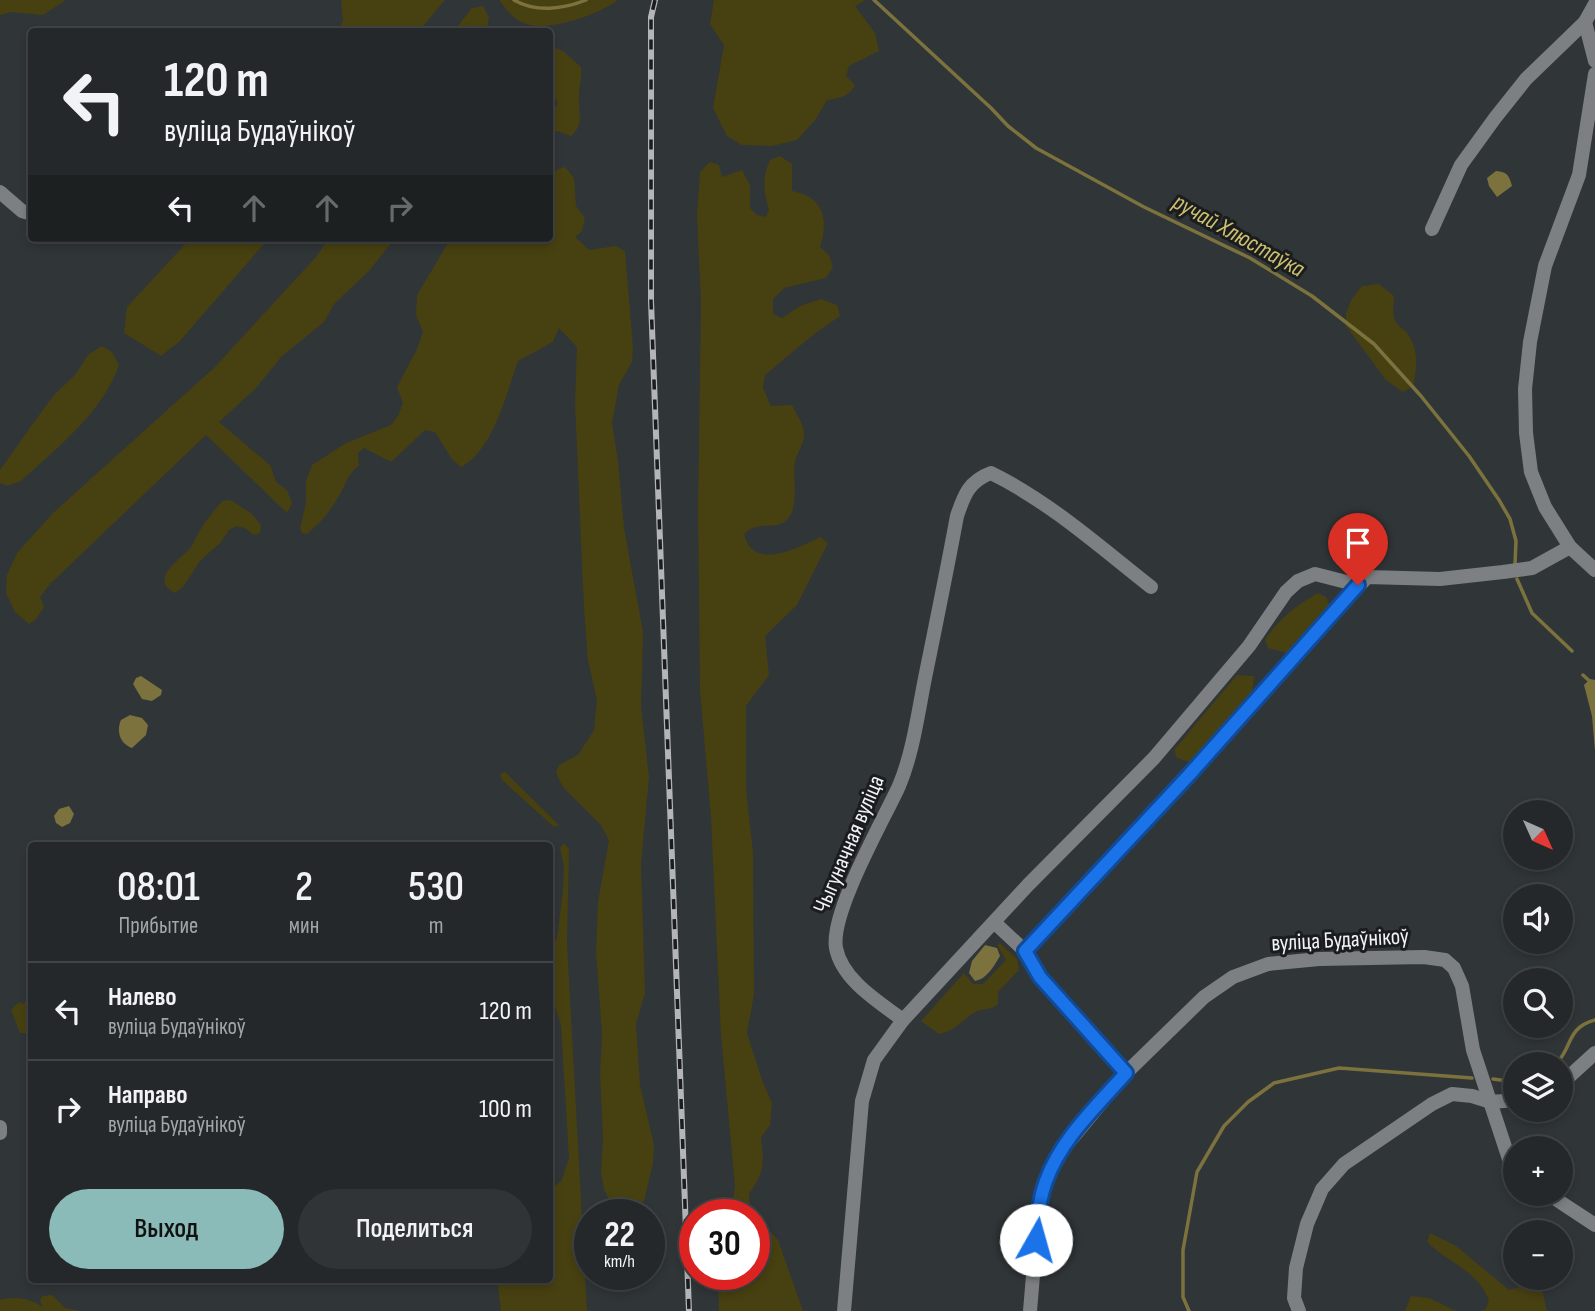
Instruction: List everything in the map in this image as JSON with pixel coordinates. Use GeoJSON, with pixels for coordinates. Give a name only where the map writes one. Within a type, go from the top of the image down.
{"type":"FeatureCollection","features":[{"type":"Feature","properties":{"kind":"street"},"geometry":{"type":"LineString","coordinates":[[1432,229],[1461,165],[1495,118],[1526,79],[1585,22],[1595,4]]}},
{"type":"Feature","properties":{"kind":"street"},"geometry":{"type":"LineString","coordinates":[[1585,22],[1595,61]]}},
{"type":"Feature","properties":{"kind":"street"},"geometry":{"type":"LineString","coordinates":[[1595,74],[1579,175],[1545,266],[1530,342],[1525,389],[1526,433],[1531,472],[1545,507],[1570,547],[1595,570]]}},
{"type":"Feature","properties":{"kind":"street"},"geometry":{"type":"LineString","coordinates":[[0,192],[22,211],[28,213]]}},
{"type":"Feature","properties":{"kind":"street","name":"Чыгуначная вуліца"},"geometry":{"type":"LineString","coordinates":[[903,1020],[852,978],[840,961],[835,928],[854,880],[900,782],[916,723],[957,516],[964,493],[978,478],[991,473],[1009,482],[1037,498],[1151,587]]}},
{"type":"Feature","properties":{"kind":"street"},"geometry":{"type":"LineString","coordinates":[[844,1311],[862,1101],[874,1060],[903,1020],[1028,885],[1154,758],[1249,646],[1286,592],[1298,581],[1315,575],[1362,581],[1440,579],[1532,568],[1570,547]]}},
{"type":"Feature","properties":{"kind":"street"},"geometry":{"type":"LineString","coordinates":[[1025,951],[1189,775],[1362,581]]}},
{"type":"Feature","properties":{"kind":"street"},"geometry":{"type":"LineString","coordinates":[[995,923],[1025,951],[1040,977],[1126,1073]]}},
{"type":"Feature","properties":{"kind":"street","name":"вуліца Будаўнікоў"},"geometry":{"type":"LineString","coordinates":[[1030,1311],[1038,1216],[1046,1181],[1074,1133],[1126,1073],[1204,997],[1233,977],[1256,968],[1268,964],[1319,959],[1424,957],[1445,960],[1458,973],[1473,1050],[1503,1141]]}},
{"type":"Feature","properties":{"kind":"street"},"geometry":{"type":"LineString","coordinates":[[1573,1073],[1595,1054]]}},
{"type":"Feature","properties":{"kind":"street"},"geometry":{"type":"LineString","coordinates":[[1299,1311],[1294,1298],[1296,1268],[1307,1224],[1322,1189],[1344,1164],[1432,1104],[1452,1094],[1472,1096],[1490,1102],[1503,1101]]}},
{"type":"Feature","properties":{"kind":"street"},"geometry":{"type":"LineString","coordinates":[[1566,1206],[1595,1226]]}},
{"type":"Feature","properties":{"kind":"shaded area"},"geometry":{"type":"Polygon","coordinates":[[[0,0],[66,0],[43,15],[11,12],[0,15],[0,0]]]}},
{"type":"Feature","properties":{"kind":"shaded area"},"geometry":{"type":"Polygon","coordinates":[[[341,0],[445,0],[422,28],[339,28],[343,20],[341,0]]]}},
{"type":"Feature","properties":{"kind":"shaded area"},"geometry":{"type":"Polygon","coordinates":[[[499,0],[618,0],[585,17],[545,26],[519,21],[499,0]]]}},
{"type":"Feature","properties":{"kind":"shaded area"},"geometry":{"type":"Polygon","coordinates":[[[714,0],[866,0],[855,6],[875,33],[879,51],[849,66],[846,76],[855,85],[853,89],[844,96],[827,100],[816,119],[797,140],[772,146],[742,145],[727,136],[713,108],[724,45],[710,24],[714,0]]]}},
{"type":"Feature","properties":{"kind":"shaded area"},"geometry":{"type":"Polygon","coordinates":[[[483,6],[489,18],[487,28],[456,28],[472,8],[483,6]]]}},
{"type":"Feature","properties":{"kind":"shaded area"},"geometry":{"type":"Polygon","coordinates":[[[553,47],[563,51],[581,67],[580,118],[578,127],[571,136],[557,131],[553,133],[553,109],[558,104],[553,93],[553,47]]]}},
{"type":"Feature","properties":{"kind":"shaded area"},"geometry":{"type":"Polygon","coordinates":[[[780,156],[792,164],[792,191],[811,198],[817,204],[824,219],[820,247],[829,255],[833,267],[826,278],[784,288],[773,299],[773,314],[782,318],[800,306],[821,299],[837,305],[840,316],[765,375],[763,388],[771,406],[792,405],[803,427],[804,438],[795,461],[794,503],[789,517],[779,524],[755,527],[744,534],[749,545],[766,555],[789,551],[820,537],[828,543],[797,605],[765,636],[769,675],[746,706],[746,789],[753,852],[754,994],[747,1033],[772,1103],[770,1125],[761,1137],[761,1173],[749,1194],[749,1199],[733,1199],[735,1186],[721,1035],[711,818],[700,689],[698,508],[701,303],[697,216],[700,172],[710,162],[719,165],[722,177],[742,170],[750,185],[750,208],[757,215],[766,217],[769,209],[765,178],[770,160],[780,156]]]}},
{"type":"Feature","properties":{"kind":"shaded area"},"geometry":{"type":"Polygon","coordinates":[[[565,167],[574,178],[576,206],[585,218],[582,231],[575,237],[589,250],[616,246],[625,251],[632,362],[619,385],[612,423],[624,528],[643,632],[641,706],[649,777],[641,864],[645,993],[636,1024],[640,1085],[654,1145],[653,1163],[644,1199],[609,1199],[601,1172],[602,1034],[596,951],[598,902],[609,840],[600,824],[563,787],[556,773],[559,765],[578,755],[594,730],[597,700],[588,661],[584,609],[575,403],[577,347],[559,328],[553,342],[518,361],[490,434],[472,459],[461,467],[452,459],[435,432],[425,430],[391,462],[364,448],[358,453],[359,465],[349,476],[325,516],[307,534],[302,533],[300,528],[306,503],[306,481],[312,465],[346,443],[391,425],[398,416],[403,403],[397,387],[423,332],[416,315],[417,295],[449,242],[553,242],[553,173],[565,167]]]}},
{"type":"Feature","properties":{"kind":"shaded area"},"geometry":{"type":"Polygon","coordinates":[[[1496,171],[1507,175],[1512,186],[1497,197],[1487,178],[1496,171]]]}},
{"type":"Feature","properties":{"kind":"shaded area"},"geometry":{"type":"Polygon","coordinates":[[[187,242],[266,242],[180,341],[161,356],[124,333],[127,307],[187,242]]]}},
{"type":"Feature","properties":{"kind":"shaded area"},"geometry":{"type":"Polygon","coordinates":[[[326,242],[392,242],[369,271],[334,304],[324,322],[282,356],[256,388],[219,422],[270,465],[276,482],[287,490],[292,503],[287,513],[206,435],[50,584],[40,597],[44,607],[29,624],[15,612],[6,593],[7,575],[17,553],[53,513],[215,367],[316,257],[326,242]]]}},
{"type":"Feature","properties":{"kind":"shaded area"},"geometry":{"type":"Polygon","coordinates":[[[1379,284],[1394,296],[1395,321],[1408,334],[1416,354],[1413,386],[1403,392],[1386,380],[1346,326],[1346,313],[1362,286],[1379,284]]]}},
{"type":"Feature","properties":{"kind":"shaded area"},"geometry":{"type":"Polygon","coordinates":[[[102,346],[112,352],[119,365],[102,398],[78,428],[21,481],[7,486],[0,483],[0,470],[54,395],[75,375],[88,355],[102,346]]]}},
{"type":"Feature","properties":{"kind":"shaded area"},"geometry":{"type":"Polygon","coordinates":[[[230,500],[251,513],[261,525],[260,533],[254,535],[237,526],[229,530],[221,542],[200,561],[183,587],[175,593],[167,587],[166,575],[191,547],[222,501],[230,500]]]}},
{"type":"Feature","properties":{"kind":"shaded area"},"geometry":{"type":"Polygon","coordinates":[[[1318,593],[1326,597],[1329,604],[1319,623],[1294,655],[1268,648],[1265,640],[1276,625],[1318,593]]]}},
{"type":"Feature","properties":{"kind":"shaded area"},"geometry":{"type":"Polygon","coordinates":[[[1237,675],[1254,676],[1252,695],[1190,762],[1177,758],[1174,750],[1237,675]]]}},
{"type":"Feature","properties":{"kind":"shaded area"},"geometry":{"type":"Polygon","coordinates":[[[141,676],[162,690],[161,695],[152,701],[142,699],[133,684],[136,678],[141,676]]]}},
{"type":"Feature","properties":{"kind":"shaded area"},"geometry":{"type":"Polygon","coordinates":[[[1590,679],[1595,680],[1595,751],[1592,716],[1584,685],[1590,679]]]}},
{"type":"Feature","properties":{"kind":"shaded area"},"geometry":{"type":"Polygon","coordinates":[[[130,715],[142,718],[148,725],[146,735],[132,748],[122,740],[119,733],[121,720],[130,715]]]}},
{"type":"Feature","properties":{"kind":"shaded area"},"geometry":{"type":"Polygon","coordinates":[[[505,772],[559,825],[554,827],[502,780],[500,774],[505,772]]]}},
{"type":"Feature","properties":{"kind":"shaded area"},"geometry":{"type":"Polygon","coordinates":[[[69,806],[74,814],[70,823],[62,827],[56,823],[54,816],[59,809],[69,806]]]}},
{"type":"Feature","properties":{"kind":"shaded area"},"geometry":{"type":"Polygon","coordinates":[[[564,843],[569,849],[567,943],[581,1199],[574,1199],[574,1290],[586,1290],[587,1311],[501,1311],[498,1283],[553,1283],[553,1188],[562,1180],[569,1158],[561,1026],[553,1000],[553,945],[557,938],[564,867],[560,848],[564,843]]]}},
{"type":"Feature","properties":{"kind":"shaded area"},"geometry":{"type":"Polygon","coordinates":[[[1000,943],[1017,959],[1019,970],[998,992],[998,1004],[975,1012],[952,1029],[939,1034],[921,1021],[964,973],[973,984],[983,984],[1006,960],[997,945],[1000,943]]]}},
{"type":"Feature","properties":{"kind":"shaded area"},"geometry":{"type":"Polygon","coordinates":[[[985,945],[997,948],[1000,956],[987,975],[975,981],[969,973],[972,961],[985,945]]]}},
{"type":"Feature","properties":{"kind":"shaded area"},"geometry":{"type":"Polygon","coordinates":[[[28,995],[28,1033],[20,1033],[11,1010],[19,1002],[24,1004],[28,995]]]}},
{"type":"Feature","properties":{"kind":"shaded area"},"geometry":{"type":"Polygon","coordinates":[[[770,1231],[778,1240],[803,1311],[719,1311],[718,1290],[770,1290],[770,1231]]]}},
{"type":"Feature","properties":{"kind":"shaded area"},"geometry":{"type":"Polygon","coordinates":[[[1430,1233],[1456,1246],[1503,1285],[1503,1290],[1542,1290],[1547,1311],[1480,1311],[1485,1310],[1489,1301],[1478,1282],[1427,1242],[1430,1233]]]}},
{"type":"Feature","properties":{"kind":"shaded area"},"geometry":{"type":"Polygon","coordinates":[[[52,1295],[65,1308],[80,1311],[0,1311],[0,1300],[22,1299],[43,1307],[40,1301],[42,1296],[52,1295]]]}},
{"type":"Feature","properties":{"kind":"shaded area"},"geometry":{"type":"Polygon","coordinates":[[[1411,1296],[1429,1298],[1456,1311],[1405,1311],[1411,1296]]]}},
{"type":"Feature","properties":{"kind":"waterway"},"geometry":{"type":"LineString","coordinates":[[514,0],[541,8],[569,6],[586,0]]}},
{"type":"Feature","properties":{"kind":"waterway","name":"ручай Хлюстаўка"},"geometry":{"type":"LineString","coordinates":[[874,0],[1008,126],[1036,148],[1144,207],[1250,258],[1312,296],[1374,344],[1421,396],[1469,456],[1499,500],[1510,519],[1516,541],[1515,564]]}},
{"type":"Feature","properties":{"kind":"waterway","name":"ручай Хлюстаўка"},"geometry":{"type":"LineString","coordinates":[[1517,579],[1532,613],[1572,651]]}},
{"type":"Feature","properties":{"kind":"waterway","name":"ручай Хлюстаўка"},"geometry":{"type":"LineString","coordinates":[[1583,675],[1595,686]]}},
{"type":"Feature","properties":{"kind":"waterway","name":"ручай Хлюстаўка"},"geometry":{"type":"LineString","coordinates":[[1564,1052],[1574,1033],[1586,1023],[1595,1020]]}},
{"type":"Feature","properties":{"kind":"waterway","name":"ручай Хлюстаўка"},"geometry":{"type":"LineString","coordinates":[[1189,1311],[1183,1297],[1183,1250],[1197,1172],[1224,1126],[1248,1102],[1274,1083],[1339,1068],[1472,1078]]}},
{"type":"Feature","properties":{"kind":"waterway","name":"ручай Хлюстаўка"},"geometry":{"type":"LineString","coordinates":[[1493,1079],[1503,1080]]}},
{"type":"Feature","properties":{"kind":"railway"},"geometry":{"type":"LineString","coordinates":[[655,0],[651,17],[651,301],[689,1311]]}},
{"type":"Feature","properties":{"kind":"route"},"geometry":{"type":"LineString","coordinates":[[1036,1240],[1046,1181],[1055,1164],[1074,1133],[1126,1073],[1040,977],[1025,951],[1189,775],[1358,585]]}}]}
